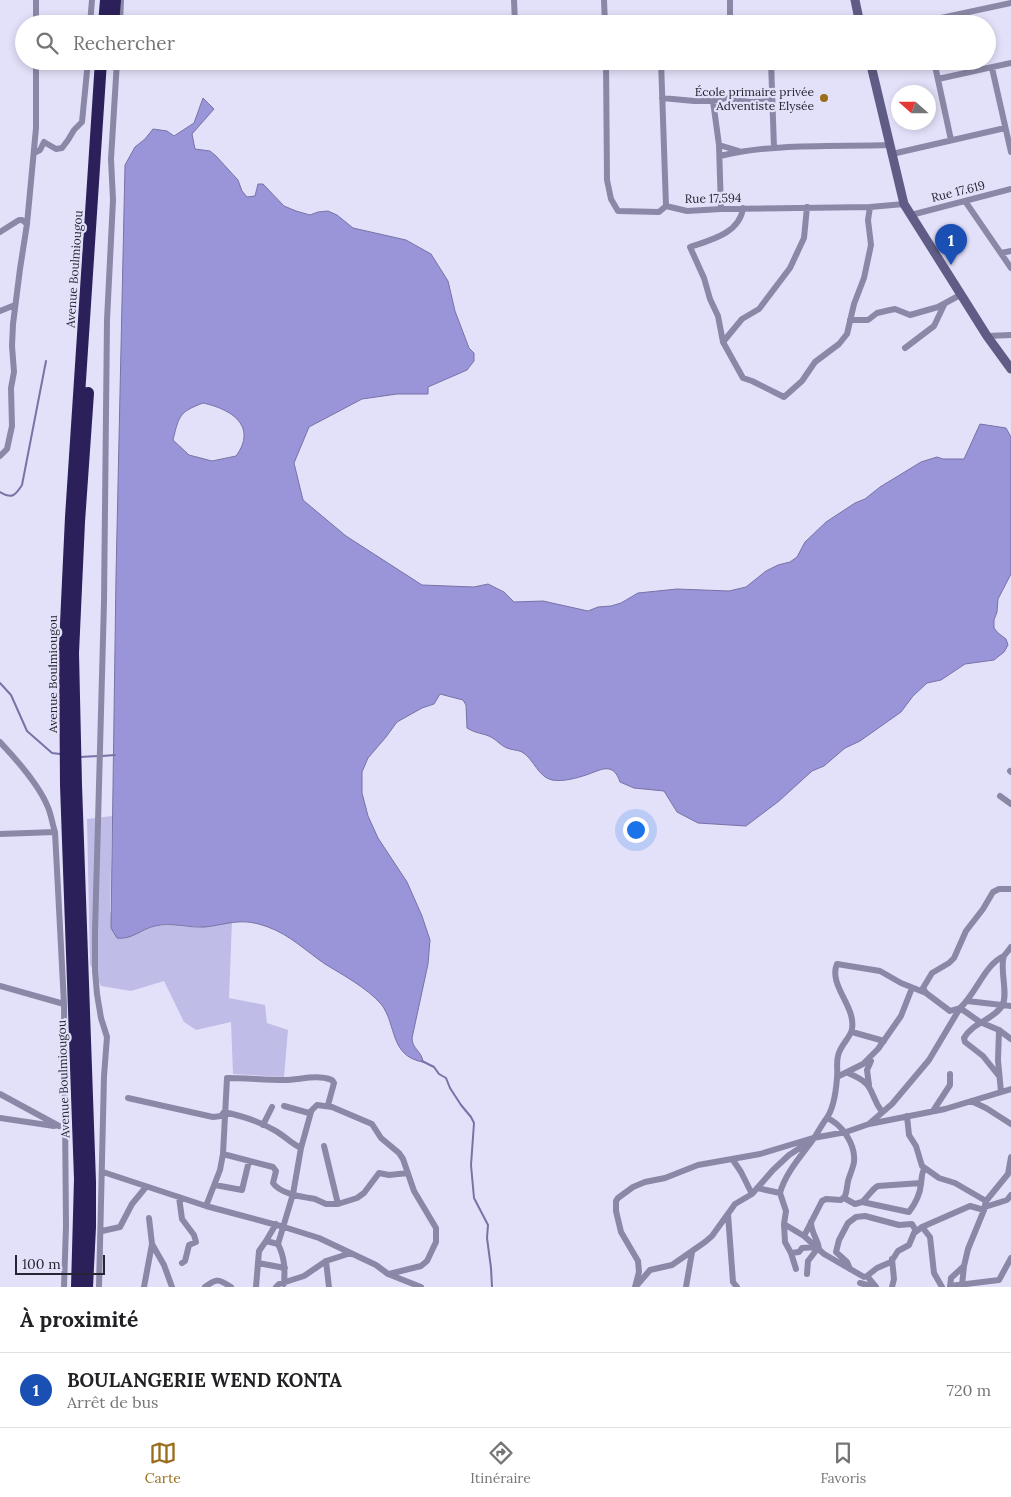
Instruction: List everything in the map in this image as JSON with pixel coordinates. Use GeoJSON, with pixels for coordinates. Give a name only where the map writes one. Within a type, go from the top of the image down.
{"type":"FeatureCollection","features":[{"type":"Feature","properties":{"kind":"highway"},"geometry":{"type":"LineString","coordinates":[[105,15],[106,0]]}},
{"type":"Feature","properties":{"kind":"highway"},"geometry":{"type":"LineString","coordinates":[[114,15],[115,0]]}},
{"type":"Feature","properties":{"kind":"highway","name":"Avenue Boulmiougou"},"geometry":{"type":"LineString","coordinates":[[87,1287],[88,1227],[84,980],[71,785],[65,645],[67,585],[100,70]]}},
{"type":"Feature","properties":{"kind":"highway","name":"Avenue Boulmiougou"},"geometry":{"type":"LineString","coordinates":[[70,736],[78,551],[109,70]]}},
{"type":"Feature","properties":{"kind":"highway","name":"Avenue Boulmiougou"},"geometry":{"type":"LineString","coordinates":[[76,1287],[88,1227]]}},
{"type":"Feature","properties":{"kind":"street"},"geometry":{"type":"LineString","coordinates":[[36,0],[36,15]]}},
{"type":"Feature","properties":{"kind":"street"},"geometry":{"type":"LineString","coordinates":[[91,15],[92,0]]}},
{"type":"Feature","properties":{"kind":"street"},"geometry":{"type":"LineString","coordinates":[[120,15],[121,0]]}},
{"type":"Feature","properties":{"kind":"street"},"geometry":{"type":"LineString","coordinates":[[514,0],[515,15]]}},
{"type":"Feature","properties":{"kind":"street"},"geometry":{"type":"LineString","coordinates":[[604,0],[605,15]]}},
{"type":"Feature","properties":{"kind":"street"},"geometry":{"type":"LineString","coordinates":[[730,0],[730,15]]}},
{"type":"Feature","properties":{"kind":"street"},"geometry":{"type":"LineString","coordinates":[[855,0],[858,15]]}},
{"type":"Feature","properties":{"kind":"street"},"geometry":{"type":"LineString","coordinates":[[952,15],[992,3],[1011,3]]}},
{"type":"Feature","properties":{"kind":"street"},"geometry":{"type":"LineString","coordinates":[[996,67],[1011,63]]}},
{"type":"Feature","properties":{"kind":"street"},"geometry":{"type":"LineString","coordinates":[[0,456],[7,449],[12,426],[14,372],[12,346],[15,305],[27,224],[34,153],[36,70]]}},
{"type":"Feature","properties":{"kind":"street"},"geometry":{"type":"LineString","coordinates":[[34,153],[40,150],[44,142],[47,142],[56,149],[62,148],[82,122],[87,70]]}},
{"type":"Feature","properties":{"kind":"street"},"geometry":{"type":"LineString","coordinates":[[64,1287],[88,1227],[103,1172],[104,1076],[107,1037],[101,1018],[97,994],[95,932],[104,622],[108,320],[113,200],[111,159],[116,70]]}},
{"type":"Feature","properties":{"kind":"street","name":"Rue 17.594"},"geometry":{"type":"LineString","coordinates":[[606,70],[607,180],[611,199],[616,209],[622,212],[659,212],[666,206],[687,211],[743,208],[870,207],[904,204]]}},
{"type":"Feature","properties":{"kind":"street"},"geometry":{"type":"LineString","coordinates":[[661,70],[666,206]]}},
{"type":"Feature","properties":{"kind":"street"},"geometry":{"type":"LineString","coordinates":[[771,70],[774,148]]}},
{"type":"Feature","properties":{"kind":"street"},"geometry":{"type":"LineString","coordinates":[[872,70],[904,204],[987,336],[1011,369]]}},
{"type":"Feature","properties":{"kind":"street"},"geometry":{"type":"LineString","coordinates":[[936,70],[951,140]]}},
{"type":"Feature","properties":{"kind":"street"},"geometry":{"type":"LineString","coordinates":[[938,79],[982,70]]}},
{"type":"Feature","properties":{"kind":"street"},"geometry":{"type":"LineString","coordinates":[[992,70],[1011,152]]}},
{"type":"Feature","properties":{"kind":"street"},"geometry":{"type":"LineString","coordinates":[[662,98],[694,101],[713,101],[726,98],[751,102],[772,101]]}},
{"type":"Feature","properties":{"kind":"street"},"geometry":{"type":"LineString","coordinates":[[713,101],[720,156],[720,209]]}},
{"type":"Feature","properties":{"kind":"street"},"geometry":{"type":"LineString","coordinates":[[720,156],[740,151],[774,148],[891,150],[951,140],[1005,128]]}},
{"type":"Feature","properties":{"kind":"street"},"geometry":{"type":"LineString","coordinates":[[719,146],[740,151]]}},
{"type":"Feature","properties":{"kind":"street","name":"Rue 17.619"},"geometry":{"type":"LineString","coordinates":[[911,215],[1011,189]]}},
{"type":"Feature","properties":{"kind":"street"},"geometry":{"type":"LineString","coordinates":[[965,201],[1011,268]]}},
{"type":"Feature","properties":{"kind":"street"},"geometry":{"type":"LineString","coordinates":[[743,208],[742,218],[731,230],[690,247],[718,316],[723,342],[743,378],[756,382],[784,397],[802,381],[815,362],[839,344],[847,334],[854,304],[864,278],[871,245],[868,220],[870,207]]}},
{"type":"Feature","properties":{"kind":"street"},"geometry":{"type":"LineString","coordinates":[[723,342],[742,320],[759,308],[790,268],[804,238],[807,208]]}},
{"type":"Feature","properties":{"kind":"street"},"geometry":{"type":"LineString","coordinates":[[0,232],[19,220],[27,224]]}},
{"type":"Feature","properties":{"kind":"street"},"geometry":{"type":"LineString","coordinates":[[1001,253],[1011,251]]}},
{"type":"Feature","properties":{"kind":"street"},"geometry":{"type":"LineString","coordinates":[[850,320],[868,320],[876,313],[895,309],[910,315],[944,305],[962,294]]}},
{"type":"Feature","properties":{"kind":"street"},"geometry":{"type":"LineString","coordinates":[[0,311],[15,305]]}},
{"type":"Feature","properties":{"kind":"street"},"geometry":{"type":"LineString","coordinates":[[905,348],[934,326],[944,305]]}},
{"type":"Feature","properties":{"kind":"street"},"geometry":{"type":"LineString","coordinates":[[987,336],[1011,334]]}},
{"type":"Feature","properties":{"kind":"street"},"geometry":{"type":"LineString","coordinates":[[0,742],[14,757],[44,799],[55,832],[64,1004],[62,1127],[88,1227],[100,1287]]}},
{"type":"Feature","properties":{"kind":"street"},"geometry":{"type":"LineString","coordinates":[[1000,796],[1011,804]]}},
{"type":"Feature","properties":{"kind":"street"},"geometry":{"type":"LineString","coordinates":[[0,834],[55,832]]}},
{"type":"Feature","properties":{"kind":"street"},"geometry":{"type":"LineString","coordinates":[[926,993],[923,988],[926,982],[936,970],[952,961],[966,931],[993,892],[999,889],[1011,889]]}},
{"type":"Feature","properties":{"kind":"street"},"geometry":{"type":"LineString","coordinates":[[796,1269],[785,1242],[784,1224],[786,1211],[780,1193],[788,1174],[827,1118],[836,1091],[836,1062],[840,1049],[852,1032],[850,1011],[837,981],[835,970],[837,964],[877,969],[912,988],[926,993],[950,1011],[960,1008],[968,1002],[987,972],[1011,947]]}},
{"type":"Feature","properties":{"kind":"street"},"geometry":{"type":"LineString","coordinates":[[999,1076],[983,1056],[966,1042],[964,1038],[972,1028],[992,1017],[1003,1005],[1005,992],[1004,956]]}},
{"type":"Feature","properties":{"kind":"street"},"geometry":{"type":"LineString","coordinates":[[0,986],[64,1004]]}},
{"type":"Feature","properties":{"kind":"street"},"geometry":{"type":"LineString","coordinates":[[837,1077],[848,1073],[870,1058],[901,1016],[912,988]]}},
{"type":"Feature","properties":{"kind":"street"},"geometry":{"type":"LineString","coordinates":[[968,1002],[1011,1006]]}},
{"type":"Feature","properties":{"kind":"street"},"geometry":{"type":"LineString","coordinates":[[960,1008],[980,1022],[999,1030],[1011,1039]]}},
{"type":"Feature","properties":{"kind":"street"},"geometry":{"type":"LineString","coordinates":[[869,1124],[892,1104],[929,1060],[960,1008]]}},
{"type":"Feature","properties":{"kind":"street"},"geometry":{"type":"LineString","coordinates":[[999,1030],[997,1048],[1001,1092]]}},
{"type":"Feature","properties":{"kind":"street"},"geometry":{"type":"LineString","coordinates":[[852,1032],[884,1041]]}},
{"type":"Feature","properties":{"kind":"street"},"geometry":{"type":"LineString","coordinates":[[871,1061],[868,1065],[867,1076],[882,1112]]}},
{"type":"Feature","properties":{"kind":"street"},"geometry":{"type":"LineString","coordinates":[[848,1073],[861,1078],[870,1086]]}},
{"type":"Feature","properties":{"kind":"street"},"geometry":{"type":"LineString","coordinates":[[933,1111],[950,1085],[950,1074]]}},
{"type":"Feature","properties":{"kind":"street"},"geometry":{"type":"LineString","coordinates":[[206,1206],[220,1170],[223,1154],[227,1078],[285,1080],[325,1078],[332,1080],[334,1083],[328,1105]]}},
{"type":"Feature","properties":{"kind":"street"},"geometry":{"type":"LineString","coordinates":[[636,1287],[639,1272],[638,1261],[624,1239],[618,1224],[616,1203],[618,1198],[633,1187],[645,1182],[665,1178],[698,1165],[733,1160],[814,1138],[846,1132],[869,1124],[933,1111],[1011,1090]]}},
{"type":"Feature","properties":{"kind":"street"},"geometry":{"type":"LineString","coordinates":[[0,1094],[62,1127]]}},
{"type":"Feature","properties":{"kind":"street"},"geometry":{"type":"LineString","coordinates":[[128,1098],[214,1117],[221,1116],[224,1112]]}},
{"type":"Feature","properties":{"kind":"street"},"geometry":{"type":"LineString","coordinates":[[971,1101],[1011,1124]]}},
{"type":"Feature","properties":{"kind":"street"},"geometry":{"type":"LineString","coordinates":[[284,1285],[285,1268],[283,1254],[278,1244],[293,1194],[301,1148],[311,1112],[317,1105],[328,1105],[372,1124],[381,1138],[399,1153],[403,1159],[414,1192],[436,1228],[436,1242],[427,1261],[421,1266],[388,1274]]}},
{"type":"Feature","properties":{"kind":"street"},"geometry":{"type":"LineString","coordinates":[[263,1125],[272,1106]]}},
{"type":"Feature","properties":{"kind":"street"},"geometry":{"type":"LineString","coordinates":[[284,1106],[311,1112]]}},
{"type":"Feature","properties":{"kind":"street"},"geometry":{"type":"LineString","coordinates":[[224,1112],[244,1116],[274,1129],[288,1141],[301,1148]]}},
{"type":"Feature","properties":{"kind":"street"},"geometry":{"type":"LineString","coordinates":[[907,1116],[909,1136],[916,1146],[922,1166],[939,1178],[954,1183],[985,1206]]}},
{"type":"Feature","properties":{"kind":"street"},"geometry":{"type":"LineString","coordinates":[[0,1118],[62,1127]]}},
{"type":"Feature","properties":{"kind":"street"},"geometry":{"type":"LineString","coordinates":[[804,1236],[822,1201],[826,1199],[841,1200],[844,1198],[854,1160],[846,1132],[827,1118]]}},
{"type":"Feature","properties":{"kind":"street"},"geometry":{"type":"LineString","coordinates":[[636,1287],[650,1270],[672,1265],[712,1236],[736,1204],[752,1194],[789,1155],[814,1138]]}},
{"type":"Feature","properties":{"kind":"street"},"geometry":{"type":"LineString","coordinates":[[324,1146],[338,1204]]}},
{"type":"Feature","properties":{"kind":"street"},"geometry":{"type":"LineString","coordinates":[[223,1154],[273,1167],[276,1171],[273,1183],[275,1187],[319,1202],[338,1204],[357,1198],[364,1193],[379,1173],[389,1176],[408,1173]]}},
{"type":"Feature","properties":{"kind":"street"},"geometry":{"type":"LineString","coordinates":[[962,1285],[968,1249],[985,1206],[1009,1174],[1011,1157]]}},
{"type":"Feature","properties":{"kind":"street"},"geometry":{"type":"LineString","coordinates":[[733,1160],[752,1194]]}},
{"type":"Feature","properties":{"kind":"street"},"geometry":{"type":"LineString","coordinates":[[215,1185],[242,1190],[249,1161]]}},
{"type":"Feature","properties":{"kind":"street"},"geometry":{"type":"LineString","coordinates":[[862,1202],[909,1212],[914,1205],[921,1183],[922,1172],[925,1168]]}},
{"type":"Feature","properties":{"kind":"street"},"geometry":{"type":"LineString","coordinates":[[103,1172],[206,1206],[284,1226],[319,1238],[376,1265],[388,1274],[421,1287]]}},
{"type":"Feature","properties":{"kind":"street"},"geometry":{"type":"LineString","coordinates":[[844,1198],[855,1204],[862,1202],[878,1186],[921,1183]]}},
{"type":"Feature","properties":{"kind":"street"},"geometry":{"type":"LineString","coordinates":[[88,1227],[120,1227],[132,1204],[146,1186]]}},
{"type":"Feature","properties":{"kind":"street"},"geometry":{"type":"LineString","coordinates":[[757,1188],[780,1193]]}},
{"type":"Feature","properties":{"kind":"street"},"geometry":{"type":"LineString","coordinates":[[859,1285],[866,1277],[877,1268],[887,1264],[898,1251],[909,1244],[916,1232],[922,1227],[970,1206],[985,1206],[1007,1200],[1011,1195]]}},
{"type":"Feature","properties":{"kind":"street"},"geometry":{"type":"LineString","coordinates":[[179,1197],[182,1219],[194,1234],[196,1242],[189,1245],[182,1263]]}},
{"type":"Feature","properties":{"kind":"street"},"geometry":{"type":"LineString","coordinates":[[728,1214],[732,1280],[737,1287]]}},
{"type":"Feature","properties":{"kind":"street"},"geometry":{"type":"LineString","coordinates":[[850,1269],[847,1262],[836,1252],[848,1223],[856,1217],[865,1216],[899,1225],[912,1224],[916,1232]]}},
{"type":"Feature","properties":{"kind":"street"},"geometry":{"type":"LineString","coordinates":[[144,1287],[152,1244],[149,1218]]}},
{"type":"Feature","properties":{"kind":"street"},"geometry":{"type":"LineString","coordinates":[[807,1274],[808,1261],[818,1248],[811,1221]]}},
{"type":"Feature","properties":{"kind":"street"},"geometry":{"type":"LineString","coordinates":[[256,1287],[260,1248],[276,1224]]}},
{"type":"Feature","properties":{"kind":"street"},"geometry":{"type":"LineString","coordinates":[[784,1224],[850,1269],[866,1277],[875,1287]]}},
{"type":"Feature","properties":{"kind":"street"},"geometry":{"type":"LineString","coordinates":[[922,1227],[930,1237],[934,1273],[942,1287]]}},
{"type":"Feature","properties":{"kind":"street"},"geometry":{"type":"LineString","coordinates":[[266,1241],[278,1244]]}},
{"type":"Feature","properties":{"kind":"street"},"geometry":{"type":"LineString","coordinates":[[152,1244],[164,1265],[172,1287]]}},
{"type":"Feature","properties":{"kind":"street"},"geometry":{"type":"LineString","coordinates":[[791,1254],[799,1252],[802,1248],[818,1248]]}},
{"type":"Feature","properties":{"kind":"street"},"geometry":{"type":"LineString","coordinates":[[686,1287],[692,1252]]}},
{"type":"Feature","properties":{"kind":"street"},"geometry":{"type":"LineString","coordinates":[[276,1287],[308,1274],[326,1261],[352,1253]]}},
{"type":"Feature","properties":{"kind":"street"},"geometry":{"type":"LineString","coordinates":[[964,1266],[951,1278],[950,1286],[999,1280],[1011,1258]]}},
{"type":"Feature","properties":{"kind":"street"},"geometry":{"type":"LineString","coordinates":[[892,1259],[894,1279],[892,1287]]}},
{"type":"Feature","properties":{"kind":"street"},"geometry":{"type":"LineString","coordinates":[[326,1261],[329,1287]]}},
{"type":"Feature","properties":{"kind":"street"},"geometry":{"type":"LineString","coordinates":[[258,1263],[285,1268]]}},
{"type":"Feature","properties":{"kind":"street"},"geometry":{"type":"LineString","coordinates":[[206,1287],[214,1280],[218,1280],[231,1287]]}},
{"type":"Feature","properties":{"kind":"street"},"geometry":{"type":"LineString","coordinates":[[859,1285],[875,1287]]}},
{"type":"Feature","properties":{"kind":"shaded area"},"geometry":{"type":"Polygon","coordinates":[[[203,98],[214,109],[192,134],[195,149],[210,151],[216,156],[238,180],[242,191],[247,197],[255,196],[258,184],[263,184],[284,206],[296,211],[310,215],[328,211],[337,215],[353,228],[406,240],[431,254],[448,281],[455,311],[469,348],[474,353],[474,361],[467,370],[428,387],[428,394],[397,394],[362,399],[309,427],[294,463],[303,500],[346,536],[422,585],[474,587],[488,584],[504,592],[514,602],[543,601],[588,611],[598,607],[621,603],[638,593],[677,589],[729,591],[746,587],[766,571],[790,562],[797,557],[805,542],[826,522],[921,462],[937,457],[943,459],[964,459],[980,424],[1006,428],[1011,437],[1011,574],[998,599],[994,620],[994,628],[1006,639],[1008,645],[1004,652],[994,660],[965,664],[941,680],[927,683],[913,696],[901,712],[860,741],[845,748],[824,766],[812,771],[779,801],[746,826],[698,823],[677,812],[664,791],[634,788],[620,782],[614,771],[610,769],[602,769],[565,780],[547,778],[522,752],[509,749],[491,737],[467,728],[466,705],[463,700],[440,694],[434,704],[422,708],[397,722],[368,758],[362,772],[362,793],[368,816],[378,838],[407,882],[430,940],[428,964],[412,1038],[412,1042],[421,1055],[423,1062],[412,1059],[404,1053],[395,1038],[386,1012],[375,998],[362,987],[276,930],[250,922],[205,927],[161,925],[150,927],[132,936],[117,938],[111,928],[125,165],[135,147],[153,129],[167,131],[174,136],[194,123],[203,98]],[[203,403],[185,412],[179,420],[173,440],[189,455],[212,461],[236,456],[242,445],[243,428],[232,414],[203,403]]]}},
{"type":"Feature","properties":{"kind":"shaded area"},"geometry":{"type":"Polygon","coordinates":[[[112,816],[110,912],[135,935],[154,927],[170,925],[204,927],[232,921],[229,998],[265,1005],[267,1023],[288,1030],[284,1077],[233,1074],[231,1022],[196,1030],[184,1022],[164,981],[131,991],[101,986],[90,964],[87,819],[112,816]]]}},
{"type":"Feature","properties":{"kind":"waterway"},"geometry":{"type":"LineString","coordinates":[[0,492],[10,496],[17,492],[22,485],[46,361]]}},
{"type":"Feature","properties":{"kind":"waterway"},"geometry":{"type":"LineString","coordinates":[[0,683],[11,695],[27,731],[52,753],[60,754]]}},
{"type":"Feature","properties":{"kind":"waterway"},"geometry":{"type":"LineString","coordinates":[[102,756],[115,755]]}},
{"type":"Feature","properties":{"kind":"waterway"},"geometry":{"type":"LineString","coordinates":[[80,757],[98,756]]}},
{"type":"Feature","properties":{"kind":"waterway"},"geometry":{"type":"LineString","coordinates":[[422,1061],[434,1067],[439,1074],[446,1078],[450,1088],[474,1123],[471,1165],[474,1198],[488,1225],[487,1238],[492,1287]]}},
{"type":"Feature","properties":{"kind":"place","name":"École primaire privée Adventiste Elysée"},"geometry":{"type":"Point","coordinates":[824,98]}},
{"type":"Feature","properties":{"kind":"place","name":"BOULANGERIE WEND KONTA"},"geometry":{"type":"Point","coordinates":[951,265]}}]}
